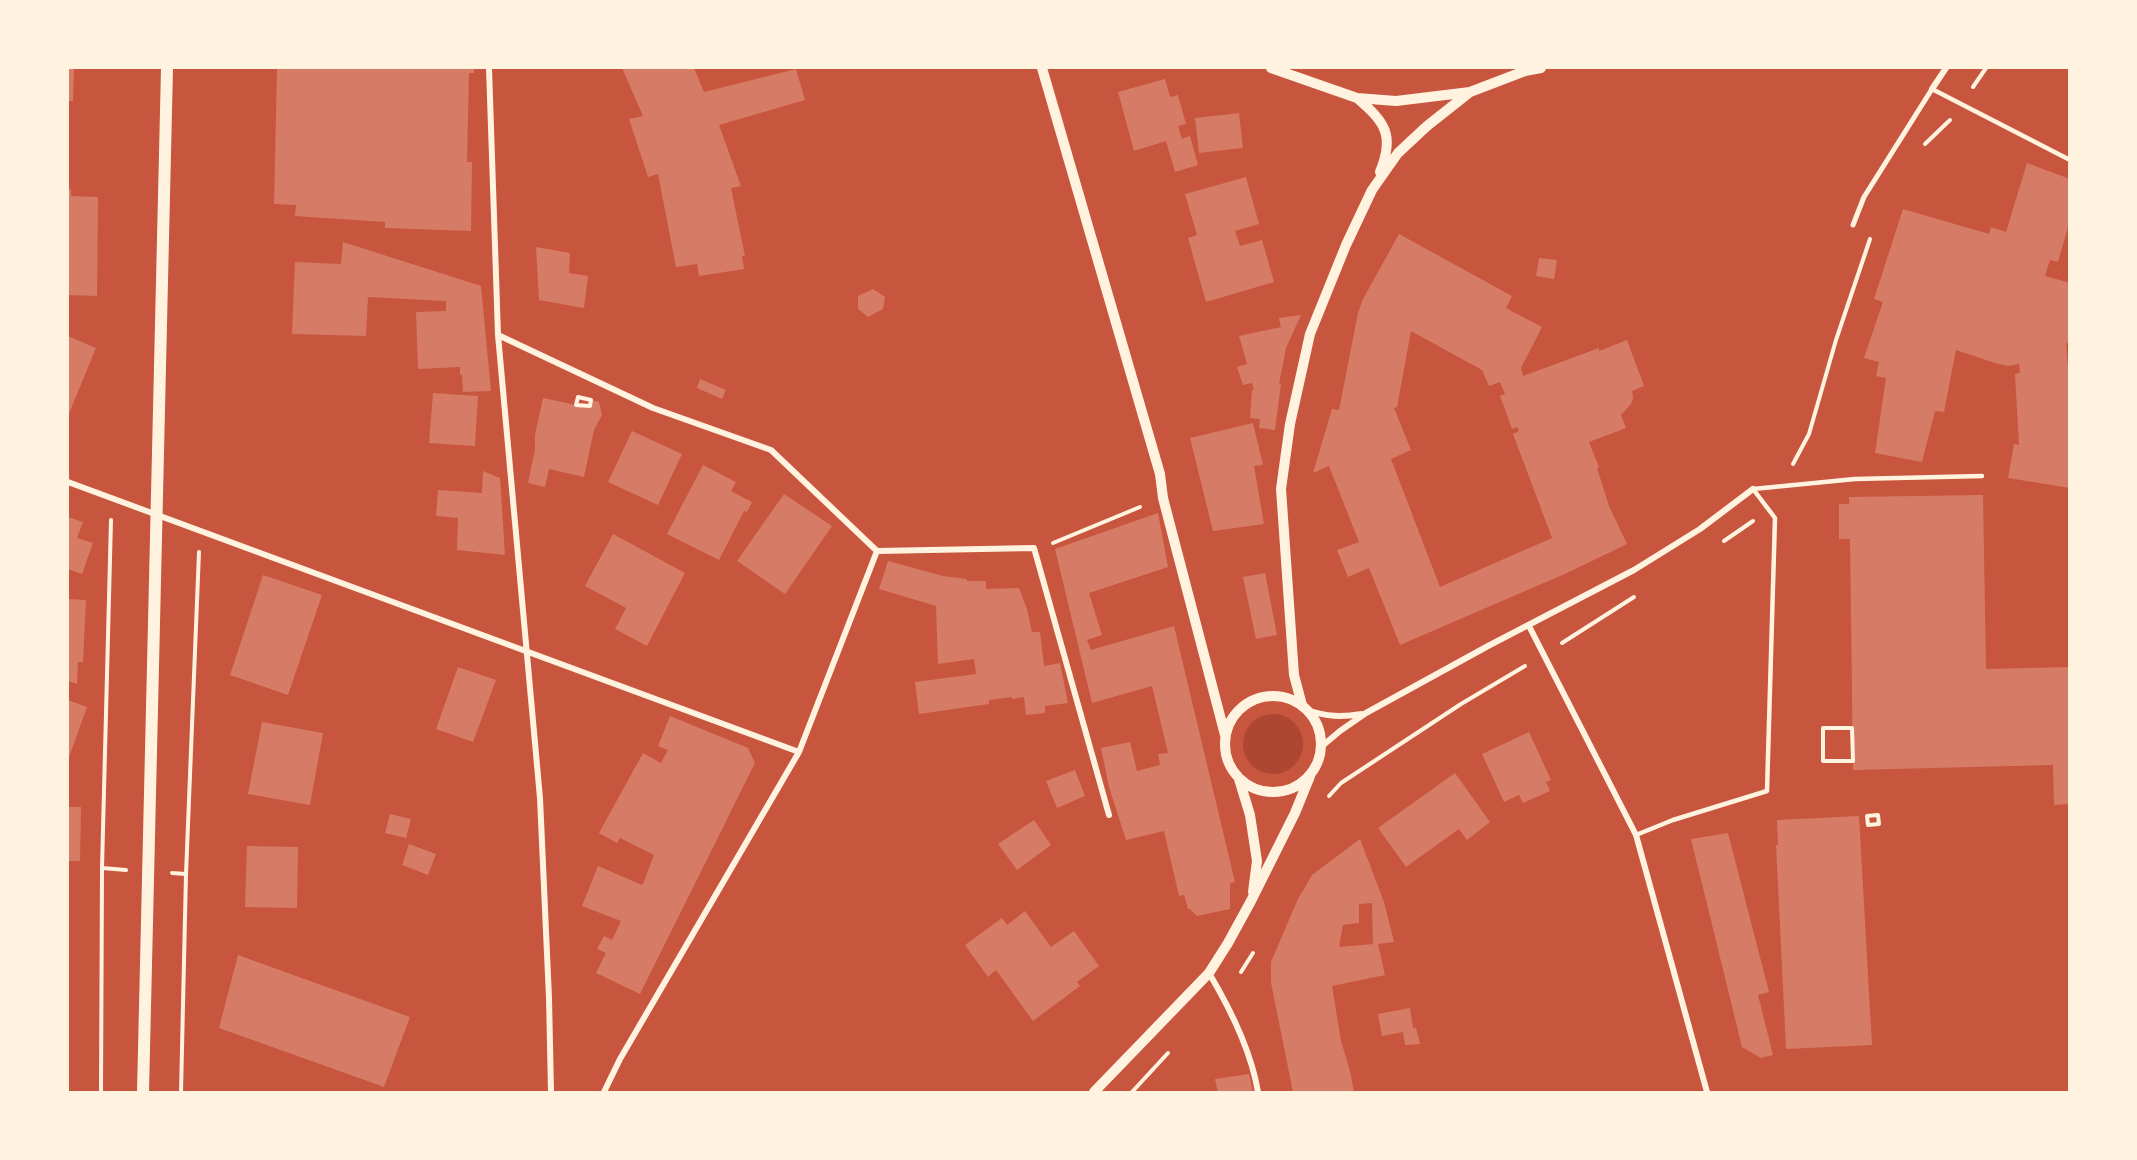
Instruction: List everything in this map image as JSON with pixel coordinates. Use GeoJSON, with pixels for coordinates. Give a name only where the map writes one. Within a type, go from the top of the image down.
{"type":"FeatureCollection","features":[{"type":"Feature","properties":{"kind":"main road"},"geometry":{"type":"LineString","coordinates":[[143,1092],[167,68]]}},
{"type":"Feature","properties":{"kind":"street"},"geometry":{"type":"LineString","coordinates":[[489,68],[498,335],[540,798],[551,1092]]}},
{"type":"Feature","properties":{"kind":"street"},"geometry":{"type":"LineString","coordinates":[[1042,68],[1157,462],[1163,498],[1221,715],[1229,766],[1239,779],[1252,789],[1267,793],[1283,792],[1297,786],[1310,776]]}},
{"type":"Feature","properties":{"kind":"street"},"geometry":{"type":"LineString","coordinates":[[1271,68],[1357,98],[1396,101],[1470,92],[1525,71],[1541,68]]}},
{"type":"Feature","properties":{"kind":"street"},"geometry":{"type":"LineString","coordinates":[[1853,225],[1864,196],[1946,68]]}},
{"type":"Feature","properties":{"kind":"street"},"geometry":{"type":"LineString","coordinates":[[1372,190],[1398,153],[1426,126],[1470,92]]}},
{"type":"Feature","properties":{"kind":"street"},"geometry":{"type":"LineString","coordinates":[[1094,1092],[1209,973],[1251,901],[1318,762],[1321,747],[1319,731],[1313,716],[1304,708],[1294,675],[1281,489],[1284,458],[1310,334],[1346,244],[1385,160],[1387,132],[1378,116],[1357,98]]}},
{"type":"Feature","properties":{"kind":"street"},"geometry":{"type":"LineString","coordinates":[[498,335],[653,408],[771,450],[877,550],[1034,548],[1109,815]]}},
{"type":"Feature","properties":{"kind":"street"},"geometry":{"type":"LineString","coordinates":[[68,482],[799,752]]}},
{"type":"Feature","properties":{"kind":"street"},"geometry":{"type":"LineString","coordinates":[[1321,747],[1340,730],[1366,713],[1634,570],[1700,529],[1753,489]]}},
{"type":"Feature","properties":{"kind":"street"},"geometry":{"type":"LineString","coordinates":[[604,1092],[626,1049],[799,752],[877,550]]}},
{"type":"Feature","properties":{"kind":"street"},"geometry":{"type":"LineString","coordinates":[[1529,626],[1636,835],[1707,1092]]}},
{"type":"Feature","properties":{"kind":"street"},"geometry":{"type":"LineString","coordinates":[[1225,735],[1231,720],[1241,707],[1255,699],[1271,696],[1287,698],[1324,716],[1342,717],[1366,713]]}},
{"type":"Feature","properties":{"kind":"street"},"geometry":{"type":"LineString","coordinates":[[1239,779],[1250,815],[1257,861],[1251,901]]}},
{"type":"Feature","properties":{"kind":"street"},"geometry":{"type":"LineString","coordinates":[[1209,973],[1228,1006],[1254,1068],[1258,1092]]}},
{"type":"Feature","properties":{"kind":"lane"},"geometry":{"type":"LineString","coordinates":[[1932,88],[2070,160]]}},
{"type":"Feature","properties":{"kind":"lane"},"geometry":{"type":"LineString","coordinates":[[1753,489],[1855,479],[1982,476]]}},
{"type":"Feature","properties":{"kind":"lane"},"geometry":{"type":"LineString","coordinates":[[1636,835],[1673,820],[1767,791],[1775,518],[1753,489]]}},
{"type":"Feature","properties":{"kind":"path"},"geometry":{"type":"LineString","coordinates":[[1920,148],[1947,124],[1986,68]]}},
{"type":"Feature","properties":{"kind":"path"},"geometry":{"type":"LineString","coordinates":[[101,1092],[102,868],[112,498]]}},
{"type":"Feature","properties":{"kind":"path"},"geometry":{"type":"LineString","coordinates":[[1034,548],[1053,543],[1163,498]]}},
{"type":"Feature","properties":{"kind":"path"},"geometry":{"type":"LineString","coordinates":[[181,1092],[186,874],[200,531]]}},
{"type":"Feature","properties":{"kind":"path"},"geometry":{"type":"LineString","coordinates":[[1510,635],[1526,665]]}},
{"type":"Feature","properties":{"kind":"path"},"geometry":{"type":"LineString","coordinates":[[1823,728],[1852,728],[1853,761],[1823,761],[1823,728]]}},
{"type":"Feature","properties":{"kind":"shaded area"},"geometry":{"type":"Polygon","coordinates":[[[1273,714],[1294,723],[1303,744],[1294,765],[1273,774],[1252,765],[1243,744],[1252,723],[1273,714]]]}},
{"type":"Feature","properties":{"kind":"building"},"geometry":{"type":"Polygon","coordinates":[[[68,68],[74,68],[73,101],[68,101],[68,68]]]}},
{"type":"Feature","properties":{"kind":"building"},"geometry":{"type":"Polygon","coordinates":[[[277,68],[474,68],[474,73],[469,73],[467,162],[472,162],[471,231],[385,228],[385,222],[295,216],[296,205],[274,204],[277,68]]]}},
{"type":"Feature","properties":{"kind":"building"},"geometry":{"type":"Polygon","coordinates":[[[622,68],[694,68],[704,92],[796,69],[805,100],[719,125],[741,186],[731,188],[745,256],[742,256],[744,269],[699,276],[697,264],[676,267],[658,174],[648,177],[629,119],[643,116],[622,68]]]}},
{"type":"Feature","properties":{"kind":"building"},"geometry":{"type":"Polygon","coordinates":[[[1165,79],[1170,97],[1178,95],[1186,124],[1178,126],[1182,139],[1190,136],[1198,165],[1175,172],[1166,141],[1134,151],[1118,92],[1165,79]]]}},
{"type":"Feature","properties":{"kind":"building"},"geometry":{"type":"Polygon","coordinates":[[[1239,113],[1243,148],[1199,153],[1195,118],[1239,113]]]}},
{"type":"Feature","properties":{"kind":"building"},"geometry":{"type":"Polygon","coordinates":[[[2027,163],[2070,179],[2070,220],[2058,262],[2050,260],[2045,276],[2070,283],[2070,344],[2066,343],[2070,393],[2070,488],[2008,478],[2014,444],[2019,445],[2015,374],[2020,373],[2019,364],[2008,366],[1956,350],[1944,412],[1935,411],[1922,462],[1875,453],[1886,378],[1876,376],[1879,362],[1864,358],[1883,302],[1874,299],[1903,209],[1989,234],[1991,227],[2006,232],[2027,163]]]}},
{"type":"Feature","properties":{"kind":"building"},"geometry":{"type":"Polygon","coordinates":[[[1246,177],[1259,224],[1235,231],[1240,246],[1262,240],[1274,282],[1206,302],[1188,238],[1197,235],[1185,194],[1246,177]]]}},
{"type":"Feature","properties":{"kind":"building"},"geometry":{"type":"Polygon","coordinates":[[[68,189],[71,189],[71,196],[98,197],[97,296],[68,295],[68,189]]]}},
{"type":"Feature","properties":{"kind":"building"},"geometry":{"type":"Polygon","coordinates":[[[1399,234],[1512,296],[1506,308],[1542,327],[1521,368],[1523,376],[1627,340],[1644,386],[1632,391],[1631,404],[1621,415],[1626,428],[1589,442],[1599,467],[1597,468],[1609,506],[1627,544],[1567,573],[1400,645],[1369,568],[1348,577],[1337,550],[1359,542],[1329,466],[1313,473],[1332,409],[1339,410],[1358,313],[1363,299],[1399,234]],[[1411,331],[1397,407],[1394,408],[1411,450],[1391,459],[1440,587],[1552,538],[1513,434],[1519,431],[1517,427],[1512,429],[1500,396],[1505,394],[1500,382],[1489,386],[1482,370],[1411,331]]]}},
{"type":"Feature","properties":{"kind":"building"},"geometry":{"type":"Polygon","coordinates":[[[343,242],[481,286],[491,391],[463,392],[460,367],[418,369],[416,312],[446,311],[446,301],[368,297],[366,336],[292,334],[295,262],[341,264],[343,242]]]}},
{"type":"Feature","properties":{"kind":"building"},"geometry":{"type":"Polygon","coordinates":[[[536,247],[570,253],[569,273],[588,276],[584,308],[539,300],[536,247]]]}},
{"type":"Feature","properties":{"kind":"building"},"geometry":{"type":"Polygon","coordinates":[[[1539,258],[1557,260],[1554,279],[1536,276],[1539,258]]]}},
{"type":"Feature","properties":{"kind":"building"},"geometry":{"type":"Polygon","coordinates":[[[873,289],[885,297],[883,309],[868,317],[858,309],[858,296],[873,289]]]}},
{"type":"Feature","properties":{"kind":"building"},"geometry":{"type":"Polygon","coordinates":[[[1301,315],[1286,348],[1279,384],[1281,384],[1275,430],[1259,428],[1260,419],[1250,418],[1252,390],[1254,390],[1252,383],[1243,385],[1237,367],[1247,364],[1239,336],[1281,327],[1279,318],[1301,315]]]}},
{"type":"Feature","properties":{"kind":"building"},"geometry":{"type":"Polygon","coordinates":[[[68,336],[96,348],[68,416],[68,336]]]}},
{"type":"Feature","properties":{"kind":"building"},"geometry":{"type":"Polygon","coordinates":[[[700,379],[726,390],[722,399],[697,388],[700,379]]]}},
{"type":"Feature","properties":{"kind":"building"},"geometry":{"type":"Polygon","coordinates":[[[433,393],[478,396],[475,446],[429,443],[433,393]]]}},
{"type":"Feature","properties":{"kind":"building"},"geometry":{"type":"Polygon","coordinates":[[[543,398],[590,406],[591,400],[599,402],[602,415],[594,430],[584,477],[549,469],[545,487],[528,483],[543,398]]]}},
{"type":"Feature","properties":{"kind":"building"},"geometry":{"type":"Polygon","coordinates":[[[1253,423],[1263,465],[1254,466],[1264,524],[1213,531],[1190,438],[1253,423]]]}},
{"type":"Feature","properties":{"kind":"building"},"geometry":{"type":"Polygon","coordinates":[[[632,431],[682,454],[658,505],[608,482],[632,431]]]}},
{"type":"Feature","properties":{"kind":"building"},"geometry":{"type":"Polygon","coordinates":[[[703,465],[736,482],[731,491],[752,502],[747,512],[744,511],[719,560],[667,534],[703,465]]]}},
{"type":"Feature","properties":{"kind":"building"},"geometry":{"type":"Polygon","coordinates":[[[483,471],[500,478],[505,555],[457,550],[458,518],[436,516],[438,490],[482,493],[483,471]]]}},
{"type":"Feature","properties":{"kind":"building"},"geometry":{"type":"Polygon","coordinates":[[[784,494],[832,526],[785,594],[737,561],[784,494]]]}},
{"type":"Feature","properties":{"kind":"building"},"geometry":{"type":"Polygon","coordinates":[[[1983,495],[1986,669],[2070,667],[2070,804],[2054,805],[2053,765],[1853,770],[1850,539],[1839,539],[1839,504],[1849,504],[1849,497],[1983,495]]]}},
{"type":"Feature","properties":{"kind":"building"},"geometry":{"type":"Polygon","coordinates":[[[1158,513],[1168,567],[1089,593],[1102,635],[1087,640],[1091,650],[1174,626],[1235,882],[1230,883],[1230,909],[1197,916],[1188,909],[1184,895],[1179,896],[1164,831],[1126,840],[1109,787],[1101,748],[1130,742],[1137,771],[1160,765],[1158,754],[1168,753],[1152,686],[1092,703],[1055,549],[1158,513]]]}},
{"type":"Feature","properties":{"kind":"building"},"geometry":{"type":"Polygon","coordinates":[[[68,517],[83,522],[77,538],[93,543],[82,574],[68,569],[68,517]]]}},
{"type":"Feature","properties":{"kind":"building"},"geometry":{"type":"Polygon","coordinates":[[[613,534],[685,573],[647,646],[615,629],[626,608],[585,586],[613,534]]]}},
{"type":"Feature","properties":{"kind":"building"},"geometry":{"type":"Polygon","coordinates":[[[888,561],[967,581],[986,581],[986,589],[1019,588],[1032,632],[1040,632],[1044,666],[1060,663],[1068,703],[1045,706],[1045,713],[1026,715],[1024,697],[1012,699],[1012,697],[989,700],[989,704],[919,714],[915,682],[976,674],[974,659],[938,664],[936,606],[879,589],[888,561]]]}},
{"type":"Feature","properties":{"kind":"building"},"geometry":{"type":"Polygon","coordinates":[[[1265,573],[1277,635],[1256,639],[1243,577],[1265,573]]]}},
{"type":"Feature","properties":{"kind":"building"},"geometry":{"type":"Polygon","coordinates":[[[263,575],[322,595],[288,695],[230,675],[263,575]]]}},
{"type":"Feature","properties":{"kind":"building"},"geometry":{"type":"Polygon","coordinates":[[[68,599],[86,600],[83,662],[78,662],[77,684],[68,681],[68,599]]]}},
{"type":"Feature","properties":{"kind":"building"},"geometry":{"type":"Polygon","coordinates":[[[458,667],[496,680],[473,742],[436,729],[458,667]]]}},
{"type":"Feature","properties":{"kind":"building"},"geometry":{"type":"Polygon","coordinates":[[[68,700],[87,707],[68,760],[68,700]]]}},
{"type":"Feature","properties":{"kind":"building"},"geometry":{"type":"Polygon","coordinates":[[[670,716],[748,748],[755,763],[640,994],[596,973],[606,953],[597,949],[604,936],[612,940],[621,921],[582,906],[598,866],[643,884],[654,855],[620,838],[617,843],[599,833],[643,753],[661,763],[668,750],[658,746],[670,716]]]}},
{"type":"Feature","properties":{"kind":"building"},"geometry":{"type":"Polygon","coordinates":[[[262,722],[323,733],[310,805],[248,794],[262,722]]]}},
{"type":"Feature","properties":{"kind":"building"},"geometry":{"type":"Polygon","coordinates":[[[1529,732],[1551,780],[1546,782],[1550,791],[1523,803],[1519,795],[1504,802],[1482,754],[1529,732]]]}},
{"type":"Feature","properties":{"kind":"building"},"geometry":{"type":"Polygon","coordinates":[[[1075,770],[1085,796],[1057,808],[1046,781],[1075,770]]]}},
{"type":"Feature","properties":{"kind":"building"},"geometry":{"type":"Polygon","coordinates":[[[1455,773],[1490,822],[1467,840],[1459,829],[1406,867],[1378,828],[1455,773]]]}},
{"type":"Feature","properties":{"kind":"building"},"geometry":{"type":"Polygon","coordinates":[[[68,807],[81,807],[80,861],[68,861],[68,807]]]}},
{"type":"Feature","properties":{"kind":"building"},"geometry":{"type":"Polygon","coordinates":[[[390,814],[411,819],[406,838],[385,833],[390,814]]]}},
{"type":"Feature","properties":{"kind":"building"},"geometry":{"type":"Polygon","coordinates":[[[1859,816],[1872,1045],[1786,1049],[1776,845],[1778,845],[1777,820],[1859,816]]]}},
{"type":"Feature","properties":{"kind":"building"},"geometry":{"type":"Polygon","coordinates":[[[1034,820],[1051,845],[1017,870],[998,844],[1034,820]]]}},
{"type":"Feature","properties":{"kind":"building"},"geometry":{"type":"Polygon","coordinates":[[[1728,833],[1769,992],[1758,995],[1773,1055],[1761,1058],[1742,1047],[1691,839],[1728,833]]]}},
{"type":"Feature","properties":{"kind":"building"},"geometry":{"type":"Polygon","coordinates":[[[1360,839],[1384,902],[1394,942],[1378,944],[1385,975],[1332,986],[1341,1041],[1354,1092],[1293,1092],[1271,983],[1271,962],[1297,901],[1312,875],[1360,839]],[[1372,903],[1359,904],[1359,923],[1343,925],[1339,947],[1373,944],[1372,903]]]}},
{"type":"Feature","properties":{"kind":"building"},"geometry":{"type":"Polygon","coordinates":[[[409,844],[436,854],[428,875],[402,865],[409,844]]]}},
{"type":"Feature","properties":{"kind":"building"},"geometry":{"type":"Polygon","coordinates":[[[247,846],[298,847],[297,908],[245,907],[247,846]]]}},
{"type":"Feature","properties":{"kind":"building"},"geometry":{"type":"Polygon","coordinates":[[[1025,911],[1051,947],[1074,931],[1099,966],[1077,982],[1080,986],[1033,1021],[996,970],[988,977],[965,945],[1002,918],[1007,925],[1025,911]]]}},
{"type":"Feature","properties":{"kind":"building"},"geometry":{"type":"Polygon","coordinates":[[[238,955],[410,1017],[384,1087],[219,1028],[238,955]]]}},
{"type":"Feature","properties":{"kind":"building"},"geometry":{"type":"Polygon","coordinates":[[[1410,1008],[1413,1028],[1416,1028],[1420,1044],[1405,1045],[1403,1032],[1382,1036],[1378,1014],[1410,1008]]]}},
{"type":"Feature","properties":{"kind":"building"},"geometry":{"type":"Polygon","coordinates":[[[1249,1074],[1253,1092],[1218,1092],[1215,1079],[1249,1074]]]}}]}
